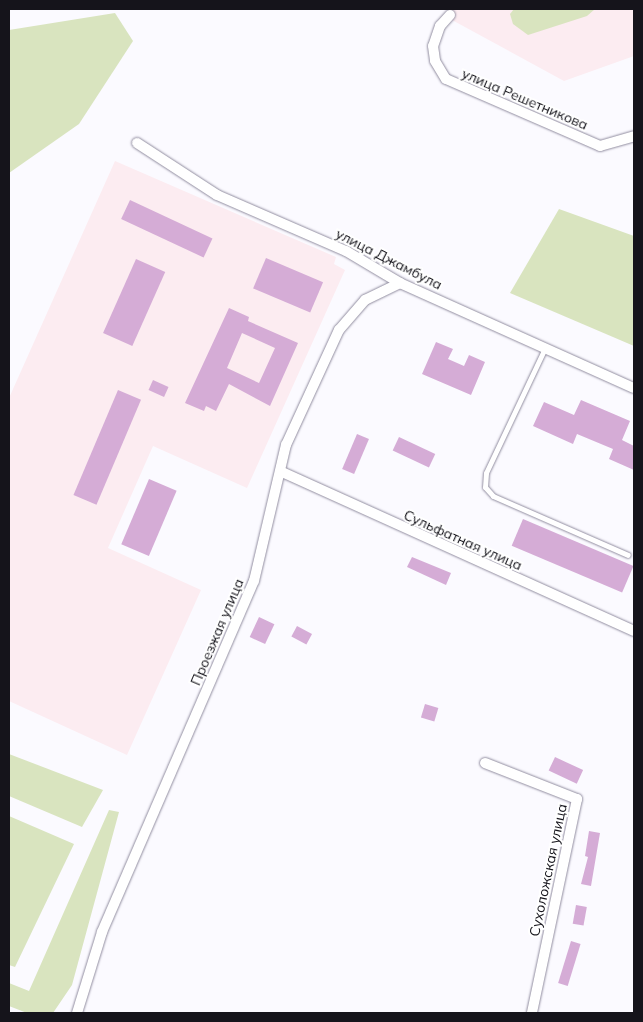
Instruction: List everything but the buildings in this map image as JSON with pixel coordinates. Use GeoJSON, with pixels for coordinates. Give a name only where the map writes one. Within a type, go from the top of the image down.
{"type":"FeatureCollection","features":[{"type":"Feature","properties":{"kind":"street","name":"улица Решетникова"},"geometry":{"type":"LineString","coordinates":[[450,15],[440,26],[433,46],[435,61],[446,79],[600,146],[634,136]]}},
{"type":"Feature","properties":{"kind":"street","name":"улица Джамбула"},"geometry":{"type":"LineString","coordinates":[[137,143],[217,195],[346,251],[400,283],[634,388]]}},
{"type":"Feature","properties":{"kind":"street","name":"Проезжая улица"},"geometry":{"type":"LineString","coordinates":[[77,1013],[102,932],[254,581],[282,472],[286,445],[339,330],[365,300],[400,283]]}},
{"type":"Feature","properties":{"kind":"street","name":"Сульфатная улица"},"geometry":{"type":"LineString","coordinates":[[282,472],[634,631]]}},
{"type":"Feature","properties":{"kind":"street","name":"Сухоложская улица"},"geometry":{"type":"LineString","coordinates":[[485,763],[576,799],[532,1013]]}},
{"type":"Feature","properties":{"kind":"lane"},"geometry":{"type":"LineString","coordinates":[[545,348],[486,472],[486,487],[493,496],[628,555]]}},
{"type":"Feature","properties":{"kind":"shaded area"},"geometry":{"type":"Polygon","coordinates":[[[447,9],[634,9],[634,56],[564,81],[452,20],[447,9]]]}},
{"type":"Feature","properties":{"kind":"shaded area"},"geometry":{"type":"Polygon","coordinates":[[[115,161],[336,257],[334,264],[345,270],[247,488],[153,446],[108,548],[201,590],[127,755],[9,701],[9,398],[115,161]]]}},
{"type":"Feature","properties":{"kind":"green space"},"geometry":{"type":"Polygon","coordinates":[[[514,9],[595,9],[587,16],[528,35],[513,24],[510,14],[514,9]]]}},
{"type":"Feature","properties":{"kind":"green space"},"geometry":{"type":"Polygon","coordinates":[[[115,13],[133,41],[79,124],[9,173],[9,30],[115,13]]]}},
{"type":"Feature","properties":{"kind":"green space"},"geometry":{"type":"Polygon","coordinates":[[[559,209],[634,236],[634,346],[510,293],[559,209]]]}},
{"type":"Feature","properties":{"kind":"green space"},"geometry":{"type":"Polygon","coordinates":[[[9,754],[103,790],[82,827],[9,796],[9,754]]]}},
{"type":"Feature","properties":{"kind":"green space"},"geometry":{"type":"Polygon","coordinates":[[[109,810],[119,812],[72,985],[53,1013],[27,1013],[9,1006],[9,983],[29,991],[109,810]]]}},
{"type":"Feature","properties":{"kind":"green space"},"geometry":{"type":"Polygon","coordinates":[[[9,816],[74,844],[15,967],[9,965],[9,816]]]}}]}
